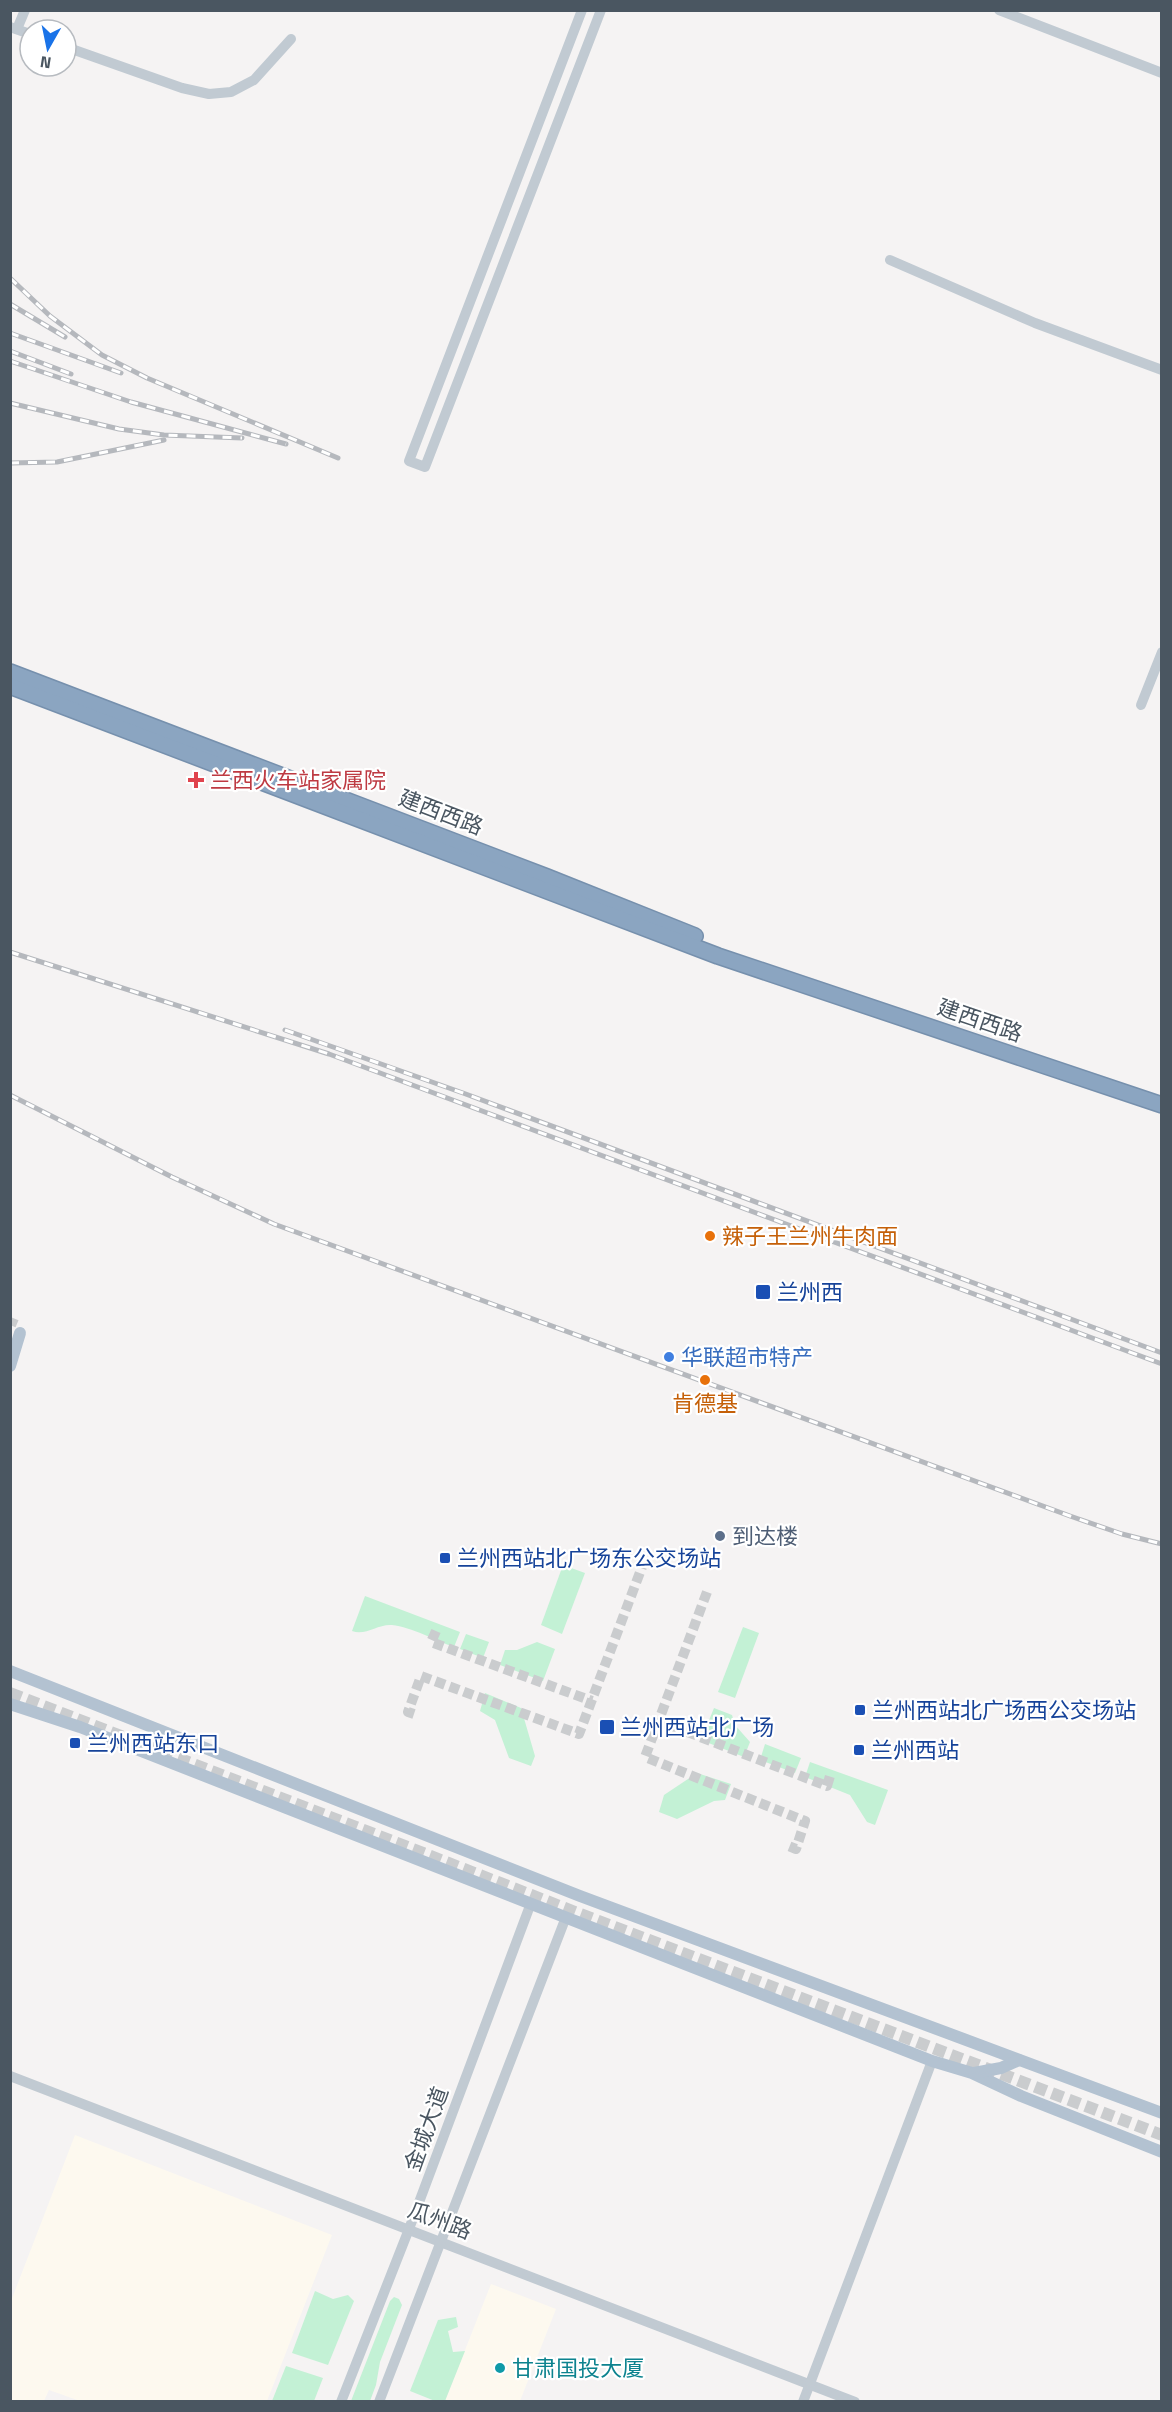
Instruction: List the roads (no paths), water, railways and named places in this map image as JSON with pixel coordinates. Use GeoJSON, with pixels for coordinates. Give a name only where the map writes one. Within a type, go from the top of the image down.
{"type":"FeatureCollection","features":[{"type":"Feature","properties":{"kind":"highway","name":"建西西路"},"geometry":{"type":"LineString","coordinates":[[10,672],[547,877],[720,946],[785,978]]}},
{"type":"Feature","properties":{"kind":"highway","name":"建西西路"},"geometry":{"type":"LineString","coordinates":[[10,686],[718,956],[1161,1105]]}},
{"type":"Feature","properties":{"kind":"main road"},"geometry":{"type":"LineString","coordinates":[[10,1366],[20,1333]]}},
{"type":"Feature","properties":{"kind":"main road"},"geometry":{"type":"LineString","coordinates":[[10,1671],[601,1904],[1161,2113]]}},
{"type":"Feature","properties":{"kind":"main road"},"geometry":{"type":"LineString","coordinates":[[10,1704],[91,1732],[932,2061],[972,2073],[1021,2096],[1161,2152]]}},
{"type":"Feature","properties":{"kind":"main road"},"geometry":{"type":"LineString","coordinates":[[972,2073],[992,2071],[1019,2060]]}},
{"type":"Feature","properties":{"kind":"street"},"geometry":{"type":"LineString","coordinates":[[14,28],[25,10]]}},
{"type":"Feature","properties":{"kind":"street"},"geometry":{"type":"LineString","coordinates":[[582,10],[409,461],[425,467],[601,10]]}},
{"type":"Feature","properties":{"kind":"street"},"geometry":{"type":"LineString","coordinates":[[999,10],[1161,73]]}},
{"type":"Feature","properties":{"kind":"street"},"geometry":{"type":"LineString","coordinates":[[78,51],[183,88],[209,94],[231,92],[255,80],[291,39]]}},
{"type":"Feature","properties":{"kind":"street"},"geometry":{"type":"LineString","coordinates":[[492,249],[508,255]]}},
{"type":"Feature","properties":{"kind":"street"},"geometry":{"type":"LineString","coordinates":[[890,260],[1035,323],[1161,370]]}},
{"type":"Feature","properties":{"kind":"street"},"geometry":{"type":"LineString","coordinates":[[1141,705],[1161,652]]}},
{"type":"Feature","properties":{"kind":"street","name":"金城大道"},"geometry":{"type":"LineString","coordinates":[[341,2402],[409,2229],[531,1903]]}},
{"type":"Feature","properties":{"kind":"street"},"geometry":{"type":"LineString","coordinates":[[379,2402],[566,1917]]}},
{"type":"Feature","properties":{"kind":"street"},"geometry":{"type":"LineString","coordinates":[[803,2402],[932,2061]]}},
{"type":"Feature","properties":{"kind":"street","name":"瓜州路"},"geometry":{"type":"LineString","coordinates":[[10,2076],[855,2402]]}},
{"type":"Feature","properties":{"kind":"tunnel"},"geometry":{"type":"LineString","coordinates":[[10,1325],[13,1318]]}},
{"type":"Feature","properties":{"kind":"tunnel"},"geometry":{"type":"LineString","coordinates":[[414,1714],[408,1712],[421,1676],[579,1734],[642,1567]]}},
{"type":"Feature","properties":{"kind":"tunnel"},"geometry":{"type":"LineString","coordinates":[[707,1592],[645,1757],[805,1821],[796,1849],[786,1845]]}},
{"type":"Feature","properties":{"kind":"tunnel"},"geometry":{"type":"LineString","coordinates":[[436,1631],[431,1642],[592,1701]]}},
{"type":"Feature","properties":{"kind":"tunnel"},"geometry":{"type":"LineString","coordinates":[[10,1693],[575,1912],[1162,2135]]}},
{"type":"Feature","properties":{"kind":"tunnel"},"geometry":{"type":"LineString","coordinates":[[659,1721],[827,1786],[830,1776]]}},
{"type":"Feature","properties":{"kind":"railway"},"geometry":{"type":"LineString","coordinates":[[10,278],[50,316],[102,355],[147,378],[338,458]]}},
{"type":"Feature","properties":{"kind":"railway"},"geometry":{"type":"LineString","coordinates":[[10,304],[65,337]]}},
{"type":"Feature","properties":{"kind":"railway"},"geometry":{"type":"LineString","coordinates":[[10,333],[121,373]]}},
{"type":"Feature","properties":{"kind":"railway"},"geometry":{"type":"LineString","coordinates":[[10,351],[71,374]]}},
{"type":"Feature","properties":{"kind":"railway"},"geometry":{"type":"LineString","coordinates":[[10,361],[131,402],[286,444]]}},
{"type":"Feature","properties":{"kind":"railway"},"geometry":{"type":"LineString","coordinates":[[10,403],[119,429],[164,435],[242,438]]}},
{"type":"Feature","properties":{"kind":"railway"},"geometry":{"type":"LineString","coordinates":[[10,463],[57,462],[164,440]]}},
{"type":"Feature","properties":{"kind":"railway"},"geometry":{"type":"LineString","coordinates":[[10,952],[329,1054],[1162,1364]]}},
{"type":"Feature","properties":{"kind":"railway"},"geometry":{"type":"LineString","coordinates":[[285,1030],[463,1093],[1162,1353]]}},
{"type":"Feature","properties":{"kind":"railway"},"geometry":{"type":"LineString","coordinates":[[10,1095],[172,1177],[274,1224],[1070,1516],[1122,1534],[1162,1544]]}},
{"type":"Feature","properties":{"kind":"place","name":"兰西火车站家属院"},"geometry":{"type":"Point","coordinates":[196,780]}},
{"type":"Feature","properties":{"kind":"place","name":"辣子王兰州牛肉面"},"geometry":{"type":"Point","coordinates":[710,1236]}},
{"type":"Feature","properties":{"kind":"place","name":"兰州西"},"geometry":{"type":"Point","coordinates":[763,1292]}},
{"type":"Feature","properties":{"kind":"place","name":"华联超市特产"},"geometry":{"type":"Point","coordinates":[669,1357]}},
{"type":"Feature","properties":{"kind":"place","name":"肯德基"},"geometry":{"type":"Point","coordinates":[705,1380]}},
{"type":"Feature","properties":{"kind":"place","name":"到达楼"},"geometry":{"type":"Point","coordinates":[720,1536]}},
{"type":"Feature","properties":{"kind":"place","name":"兰州西站北广场东公交场站"},"geometry":{"type":"Point","coordinates":[445,1558]}},
{"type":"Feature","properties":{"kind":"place","name":"兰州西站北广场西公交场站"},"geometry":{"type":"Point","coordinates":[860,1710]}},
{"type":"Feature","properties":{"kind":"place","name":"兰州西站北广场"},"geometry":{"type":"Point","coordinates":[607,1727]}},
{"type":"Feature","properties":{"kind":"place","name":"兰州西站东口"},"geometry":{"type":"Point","coordinates":[75,1743]}},
{"type":"Feature","properties":{"kind":"place","name":"兰州西站"},"geometry":{"type":"Point","coordinates":[859,1750]}},
{"type":"Feature","properties":{"kind":"place","name":"甘肃国投大厦"},"geometry":{"type":"Point","coordinates":[500,2368]}}]}
